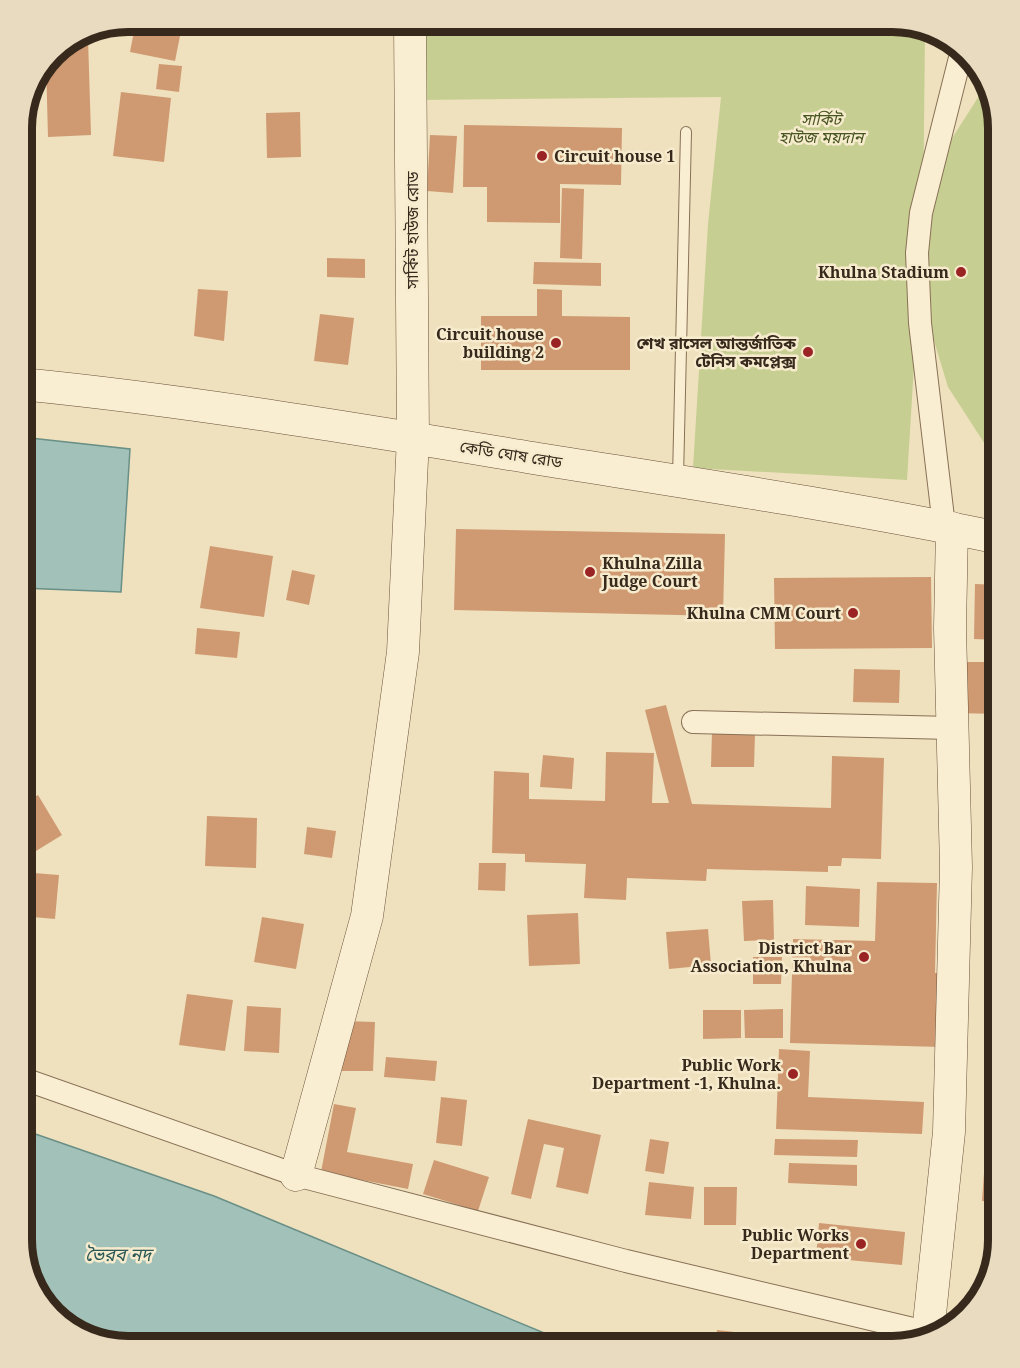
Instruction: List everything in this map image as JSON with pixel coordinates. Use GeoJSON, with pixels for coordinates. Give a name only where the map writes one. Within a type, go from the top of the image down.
{"type":"FeatureCollection","features":[{"type":"Feature","properties":{"kind":"street","name":"সার্কিট হাউজ রোড"},"geometry":{"type":"LineString","coordinates":[[296,1175],[367,916],[403,652],[413,438],[410,32]]}},
{"type":"Feature","properties":{"kind":"street"},"geometry":{"type":"LineString","coordinates":[[931,1329],[949,1132],[956,867],[948,527],[920,323],[917,253],[921,213],[960,60]]}},
{"type":"Feature","properties":{"kind":"street","name":"কেডি ঘোষ রোড"},"geometry":{"type":"LineString","coordinates":[[32,385],[121,394],[413,438],[678,481],[988,536]]}},
{"type":"Feature","properties":{"kind":"street"},"geometry":{"type":"LineString","coordinates":[[693,722],[952,728]]}},
{"type":"Feature","properties":{"kind":"street"},"geometry":{"type":"LineString","coordinates":[[32,1082],[296,1175],[626,1261],[921,1332]]}},
{"type":"Feature","properties":{"kind":"lane"},"geometry":{"type":"LineString","coordinates":[[678,481],[686,132]]}},
{"type":"Feature","properties":{"kind":"green space","name":"সার্কিট হাউজ ময়দান"},"geometry":{"type":"Polygon","coordinates":[[[418,32],[899,32],[925,37],[923,226],[942,154],[982,92],[988,115],[988,449],[948,387],[925,311],[921,251],[907,480],[693,468],[708,224],[721,97],[418,100],[418,32]]]}},
{"type":"Feature","properties":{"kind":"water"},"geometry":{"type":"Polygon","coordinates":[[[32,438],[130,449],[121,592],[32,588],[32,438]]]}},
{"type":"Feature","properties":{"kind":"water","name":"ভৈরব নদ"},"geometry":{"type":"Polygon","coordinates":[[[32,1133],[214,1196],[551,1336],[115,1336],[91,1329],[69,1317],[41,1283],[33,1259],[32,1133]]]}},
{"type":"Feature","properties":{"kind":"building"},"geometry":{"type":"Polygon","coordinates":[[[134,32],[181,32],[175,61],[130,52],[134,32]]]}},
{"type":"Feature","properties":{"kind":"building"},"geometry":{"type":"Polygon","coordinates":[[[88,41],[91,135],[48,137],[46,76],[64,55],[88,41]]]}},
{"type":"Feature","properties":{"kind":"building"},"geometry":{"type":"Polygon","coordinates":[[[159,64],[182,66],[179,92],[156,89],[159,64]]]}},
{"type":"Feature","properties":{"kind":"building"},"geometry":{"type":"Polygon","coordinates":[[[121,92],[171,98],[164,162],[113,156],[121,92]]]}},
{"type":"Feature","properties":{"kind":"building"},"geometry":{"type":"Polygon","coordinates":[[[300,112],[301,157],[267,158],[266,113],[300,112]]]}},
{"type":"Feature","properties":{"kind":"building","name":"Circuit house 1"},"geometry":{"type":"Polygon","coordinates":[[[464,125],[622,128],[621,185],[560,184],[560,223],[487,222],[487,187],[463,187],[464,125]]]}},
{"type":"Feature","properties":{"kind":"building"},"geometry":{"type":"Polygon","coordinates":[[[430,135],[457,136],[453,193],[427,191],[430,135]]]}},
{"type":"Feature","properties":{"kind":"building"},"geometry":{"type":"Polygon","coordinates":[[[562,188],[584,189],[582,259],[560,258],[562,188]]]}},
{"type":"Feature","properties":{"kind":"building"},"geometry":{"type":"Polygon","coordinates":[[[327,258],[365,259],[365,278],[327,277],[327,258]]]}},
{"type":"Feature","properties":{"kind":"building"},"geometry":{"type":"Polygon","coordinates":[[[534,262],[601,263],[601,286],[533,284],[534,262]]]}},
{"type":"Feature","properties":{"kind":"building"},"geometry":{"type":"Polygon","coordinates":[[[198,289],[228,291],[224,341],[194,336],[198,289]]]}},
{"type":"Feature","properties":{"kind":"building","name":"Circuit house building 2"},"geometry":{"type":"Polygon","coordinates":[[[537,289],[562,290],[562,316],[630,317],[630,370],[481,370],[481,316],[537,316],[537,289]]]}},
{"type":"Feature","properties":{"kind":"building"},"geometry":{"type":"Polygon","coordinates":[[[320,314],[354,318],[348,365],[314,361],[320,314]]]}},
{"type":"Feature","properties":{"kind":"building","name":"Khulna Zilla Judge Court"},"geometry":{"type":"Polygon","coordinates":[[[456,529],[725,534],[723,616],[454,610],[456,529]]]}},
{"type":"Feature","properties":{"kind":"building"},"geometry":{"type":"Polygon","coordinates":[[[210,546],[273,556],[264,617],[200,608],[210,546]]]}},
{"type":"Feature","properties":{"kind":"building"},"geometry":{"type":"Polygon","coordinates":[[[292,570],[315,575],[309,605],[286,600],[292,570]]]}},
{"type":"Feature","properties":{"kind":"building","name":"Khulna CMM Court"},"geometry":{"type":"Polygon","coordinates":[[[931,577],[932,648],[775,649],[774,578],[931,577]]]}},
{"type":"Feature","properties":{"kind":"building"},"geometry":{"type":"Polygon","coordinates":[[[975,584],[988,585],[988,640],[974,639],[975,584]]]}},
{"type":"Feature","properties":{"kind":"building"},"geometry":{"type":"Polygon","coordinates":[[[197,628],[240,632],[237,658],[195,654],[197,628]]]}},
{"type":"Feature","properties":{"kind":"building"},"geometry":{"type":"Polygon","coordinates":[[[954,662],[988,662],[988,714],[953,713],[954,662]]]}},
{"type":"Feature","properties":{"kind":"building"},"geometry":{"type":"Polygon","coordinates":[[[854,669],[900,670],[899,703],[853,702],[854,669]]]}},
{"type":"Feature","properties":{"kind":"building"},"geometry":{"type":"Polygon","coordinates":[[[666,705],[692,804],[831,808],[832,756],[884,758],[881,859],[842,858],[841,866],[828,866],[828,872],[707,869],[706,881],[627,878],[626,900],[584,898],[586,864],[525,862],[525,854],[492,853],[494,771],[529,773],[529,799],[605,801],[606,752],[654,753],[652,803],[669,803],[645,710],[666,705]]]}},
{"type":"Feature","properties":{"kind":"building"},"geometry":{"type":"Polygon","coordinates":[[[712,732],[755,733],[754,767],[711,767],[712,732]]]}},
{"type":"Feature","properties":{"kind":"building"},"geometry":{"type":"Polygon","coordinates":[[[543,755],[574,758],[572,789],[540,787],[543,755]]]}},
{"type":"Feature","properties":{"kind":"building"},"geometry":{"type":"Polygon","coordinates":[[[38,795],[62,835],[36,851],[32,844],[32,799],[38,795]]]}},
{"type":"Feature","properties":{"kind":"building"},"geometry":{"type":"Polygon","coordinates":[[[207,816],[257,818],[256,868],[205,866],[207,816]]]}},
{"type":"Feature","properties":{"kind":"building"},"geometry":{"type":"Polygon","coordinates":[[[307,827],[336,831],[332,858],[304,854],[307,827]]]}},
{"type":"Feature","properties":{"kind":"building"},"geometry":{"type":"Polygon","coordinates":[[[479,863],[506,863],[505,891],[478,890],[479,863]]]}},
{"type":"Feature","properties":{"kind":"building"},"geometry":{"type":"Polygon","coordinates":[[[32,873],[59,875],[55,919],[32,917],[32,873]]]}},
{"type":"Feature","properties":{"kind":"building","name":"District Bar Association, Khulna"},"geometry":{"type":"Polygon","coordinates":[[[877,882],[937,883],[935,973],[944,973],[942,1047],[790,1043],[793,939],[875,941],[877,882]]]}},
{"type":"Feature","properties":{"kind":"building"},"geometry":{"type":"Polygon","coordinates":[[[806,886],[860,889],[859,927],[805,925],[806,886]]]}},
{"type":"Feature","properties":{"kind":"building"},"geometry":{"type":"Polygon","coordinates":[[[773,900],[774,940],[744,941],[742,901],[773,900]]]}},
{"type":"Feature","properties":{"kind":"building"},"geometry":{"type":"Polygon","coordinates":[[[578,913],[580,964],[529,966],[527,915],[578,913]]]}},
{"type":"Feature","properties":{"kind":"building"},"geometry":{"type":"Polygon","coordinates":[[[262,917],[304,924],[296,969],[254,962],[262,917]]]}},
{"type":"Feature","properties":{"kind":"building"},"geometry":{"type":"Polygon","coordinates":[[[708,929],[711,965],[669,969],[666,932],[708,929]]]}},
{"type":"Feature","properties":{"kind":"building"},"geometry":{"type":"Polygon","coordinates":[[[753,957],[782,957],[781,984],[753,984],[753,957]]]}},
{"type":"Feature","properties":{"kind":"building"},"geometry":{"type":"Polygon","coordinates":[[[187,994],[233,1000],[225,1051],[179,1045],[187,994]]]}},
{"type":"Feature","properties":{"kind":"building"},"geometry":{"type":"Polygon","coordinates":[[[247,1006],[281,1008],[279,1053],[244,1051],[247,1006]]]}},
{"type":"Feature","properties":{"kind":"building"},"geometry":{"type":"Polygon","coordinates":[[[783,1009],[783,1038],[745,1038],[744,1010],[783,1009]]]}},
{"type":"Feature","properties":{"kind":"building"},"geometry":{"type":"Polygon","coordinates":[[[703,1010],[741,1010],[741,1038],[703,1039],[703,1010]]]}},
{"type":"Feature","properties":{"kind":"building"},"geometry":{"type":"Polygon","coordinates":[[[343,1021],[375,1022],[373,1071],[342,1071],[343,1021]]]}},
{"type":"Feature","properties":{"kind":"building","name":"Public Work Department -1, Khulna."},"geometry":{"type":"Polygon","coordinates":[[[779,1049],[810,1051],[808,1097],[924,1102],[922,1134],[776,1129],[779,1049]]]}},
{"type":"Feature","properties":{"kind":"building"},"geometry":{"type":"Polygon","coordinates":[[[386,1057],[437,1061],[435,1081],[384,1077],[386,1057]]]}},
{"type":"Feature","properties":{"kind":"building"},"geometry":{"type":"Polygon","coordinates":[[[441,1097],[467,1100],[462,1146],[436,1143],[441,1097]]]}},
{"type":"Feature","properties":{"kind":"building"},"geometry":{"type":"Polygon","coordinates":[[[334,1104],[356,1108],[347,1152],[413,1164],[408,1189],[321,1172],[334,1104]]]}},
{"type":"Feature","properties":{"kind":"building"},"geometry":{"type":"Polygon","coordinates":[[[528,1119],[601,1135],[588,1194],[556,1187],[564,1148],[544,1144],[531,1199],[511,1194],[528,1119]]]}},
{"type":"Feature","properties":{"kind":"building"},"geometry":{"type":"Polygon","coordinates":[[[650,1139],[669,1142],[664,1174],[645,1171],[650,1139]]]}},
{"type":"Feature","properties":{"kind":"building"},"geometry":{"type":"Polygon","coordinates":[[[775,1139],[858,1140],[857,1157],[774,1155],[775,1139]]]}},
{"type":"Feature","properties":{"kind":"building"},"geometry":{"type":"Polygon","coordinates":[[[986,1145],[988,1145],[988,1201],[982,1201],[986,1145]]]}},
{"type":"Feature","properties":{"kind":"building"},"geometry":{"type":"Polygon","coordinates":[[[434,1160],[489,1177],[478,1211],[423,1194],[434,1160]]]}},
{"type":"Feature","properties":{"kind":"building"},"geometry":{"type":"Polygon","coordinates":[[[789,1163],[857,1165],[857,1186],[788,1183],[789,1163]]]}},
{"type":"Feature","properties":{"kind":"building"},"geometry":{"type":"Polygon","coordinates":[[[649,1182],[694,1187],[691,1219],[645,1215],[649,1182]]]}},
{"type":"Feature","properties":{"kind":"building"},"geometry":{"type":"Polygon","coordinates":[[[704,1187],[737,1187],[736,1225],[704,1225],[704,1187]]]}},
{"type":"Feature","properties":{"kind":"building","name":"Public Works Department"},"geometry":{"type":"Polygon","coordinates":[[[819,1223],[905,1232],[902,1265],[816,1257],[819,1223]]]}},
{"type":"Feature","properties":{"kind":"building"},"geometry":{"type":"Polygon","coordinates":[[[717,1330],[752,1334],[752,1336],[716,1336],[717,1330]]]}},
{"type":"Feature","properties":{"kind":"place","name":"Circuit house 1"},"geometry":{"type":"Point","coordinates":[542,156]}},
{"type":"Feature","properties":{"kind":"place","name":"Khulna Stadium"},"geometry":{"type":"Point","coordinates":[961,272]}},
{"type":"Feature","properties":{"kind":"place","name":"Circuit house building 2"},"geometry":{"type":"Point","coordinates":[556,343]}},
{"type":"Feature","properties":{"kind":"place","name":"শেখ রাসেল আন্তর্জাতিক টেনিস কমপ্লেক্স"},"geometry":{"type":"Point","coordinates":[808,352]}},
{"type":"Feature","properties":{"kind":"place","name":"Khulna Zilla Judge Court"},"geometry":{"type":"Point","coordinates":[590,572]}},
{"type":"Feature","properties":{"kind":"place","name":"Khulna CMM Court"},"geometry":{"type":"Point","coordinates":[853,613]}},
{"type":"Feature","properties":{"kind":"place","name":"District Bar Association, Khulna"},"geometry":{"type":"Point","coordinates":[864,957]}},
{"type":"Feature","properties":{"kind":"place","name":"Public Work Department -1, Khulna."},"geometry":{"type":"Point","coordinates":[793,1074]}},
{"type":"Feature","properties":{"kind":"place","name":"Public Works Department"},"geometry":{"type":"Point","coordinates":[861,1244]}}]}
